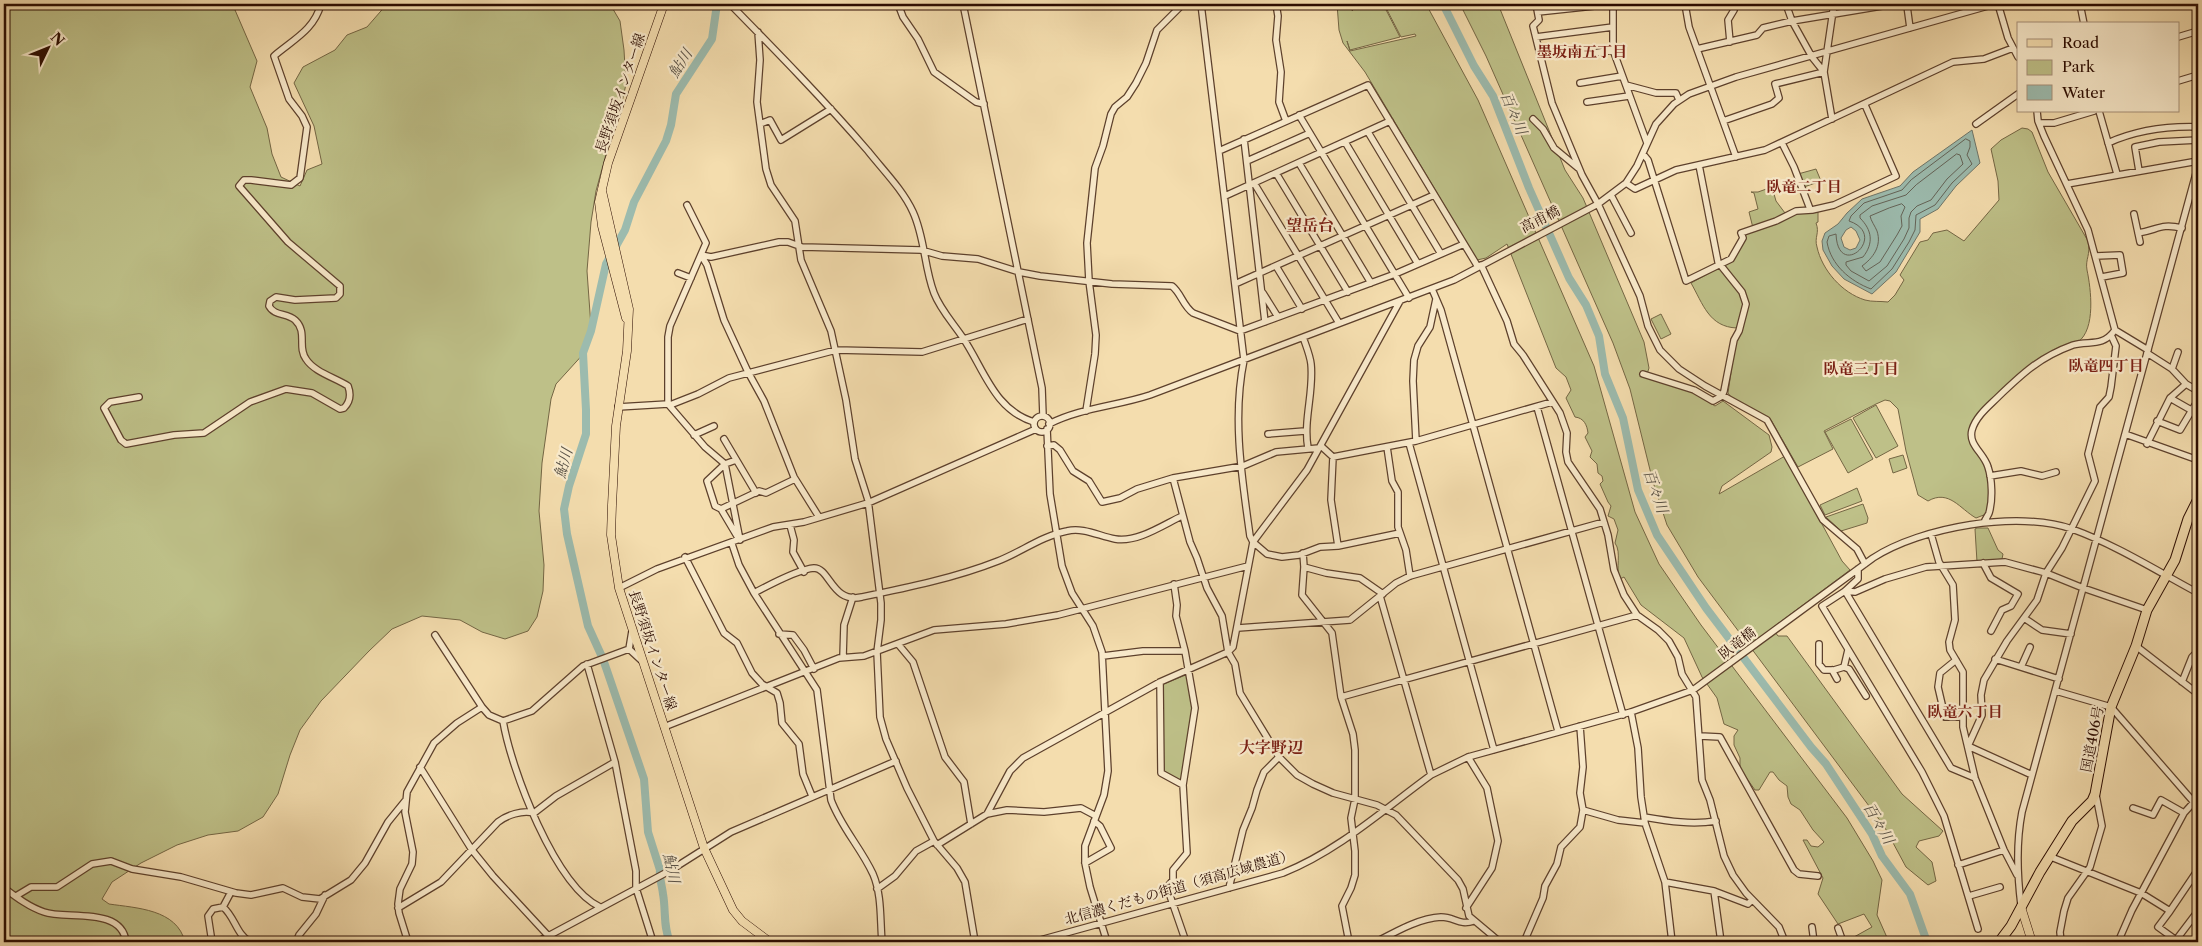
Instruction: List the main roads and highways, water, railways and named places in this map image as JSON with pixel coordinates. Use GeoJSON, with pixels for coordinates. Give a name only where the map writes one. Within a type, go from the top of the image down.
{"type":"FeatureCollection","features":[{"type":"Feature","properties":{"kind":"highway","name":"国道406号"},"geometry":{"type":"LineString","coordinates":[[1999,942],[2011,926],[2072,821],[2092,802],[2111,707],[2136,646],[2147,610],[2178,550],[2188,519],[2198,499]]}},
{"type":"Feature","properties":{"kind":"main road","name":"長野須坂インター線"},"geometry":{"type":"LineString","coordinates":[[628,337],[616,277],[600,213],[602,191],[608,163],[664,4]]}},
{"type":"Feature","properties":{"kind":"main road","name":"長野須坂インター線"},"geometry":{"type":"LineString","coordinates":[[602,191],[629,309],[628,337],[618,407],[611,535],[619,588],[704,848],[733,910],[742,921],[770,942]]}},
{"type":"Feature","properties":{"kind":"main road"},"geometry":{"type":"LineString","coordinates":[[2021,907],[2032,942]]}},
{"type":"Feature","properties":{"kind":"water"},"geometry":{"type":"Polygon","coordinates":[[[1972,130],[1980,163],[1956,186],[1938,209],[1920,219],[1920,232],[1896,272],[1872,294],[1844,279],[1832,266],[1823,250],[1822,241],[1825,233],[1838,224],[1862,199],[1900,186],[1913,172],[1972,130]],[[1851,227],[1846,230],[1841,238],[1844,247],[1850,250],[1856,248],[1860,240],[1856,231],[1851,227]]]}},
{"type":"Feature","properties":{"kind":"waterway","name":"鮎川"},"geometry":{"type":"LineString","coordinates":[[670,942],[660,870],[648,832],[644,779],[603,659],[588,626],[567,534],[564,509],[569,486],[586,434],[583,353],[591,331],[606,264],[625,230],[634,202],[666,141],[671,125],[676,94],[712,39],[717,4]]}},
{"type":"Feature","properties":{"kind":"waterway","name":"百々川"},"geometry":{"type":"LineString","coordinates":[[1443,4],[1474,66],[1493,96],[1529,188],[1569,278],[1586,305],[1599,336],[1605,374],[1623,418],[1638,490],[1657,535],[1706,608],[1811,747],[1826,764],[1872,834],[1882,856],[1910,894],[1927,942]]}},
{"type":"Feature","properties":{"kind":"district","name":"墨坂南五丁目"},"geometry":{"type":"Point","coordinates":[1582,51]}},
{"type":"Feature","properties":{"kind":"district","name":"臥竜二丁目"},"geometry":{"type":"Point","coordinates":[1804,186]}},
{"type":"Feature","properties":{"kind":"district","name":"望岳台"},"geometry":{"type":"Point","coordinates":[1310,225]}},
{"type":"Feature","properties":{"kind":"district","name":"臥竜四丁目"},"geometry":{"type":"Point","coordinates":[2106,365]}},
{"type":"Feature","properties":{"kind":"district","name":"臥竜三丁目"},"geometry":{"type":"Point","coordinates":[1861,368]}},
{"type":"Feature","properties":{"kind":"district","name":"臥竜六丁目"},"geometry":{"type":"Point","coordinates":[1965,711]}},
{"type":"Feature","properties":{"kind":"district","name":"大字野辺"},"geometry":{"type":"Point","coordinates":[1271,747]}}]}
